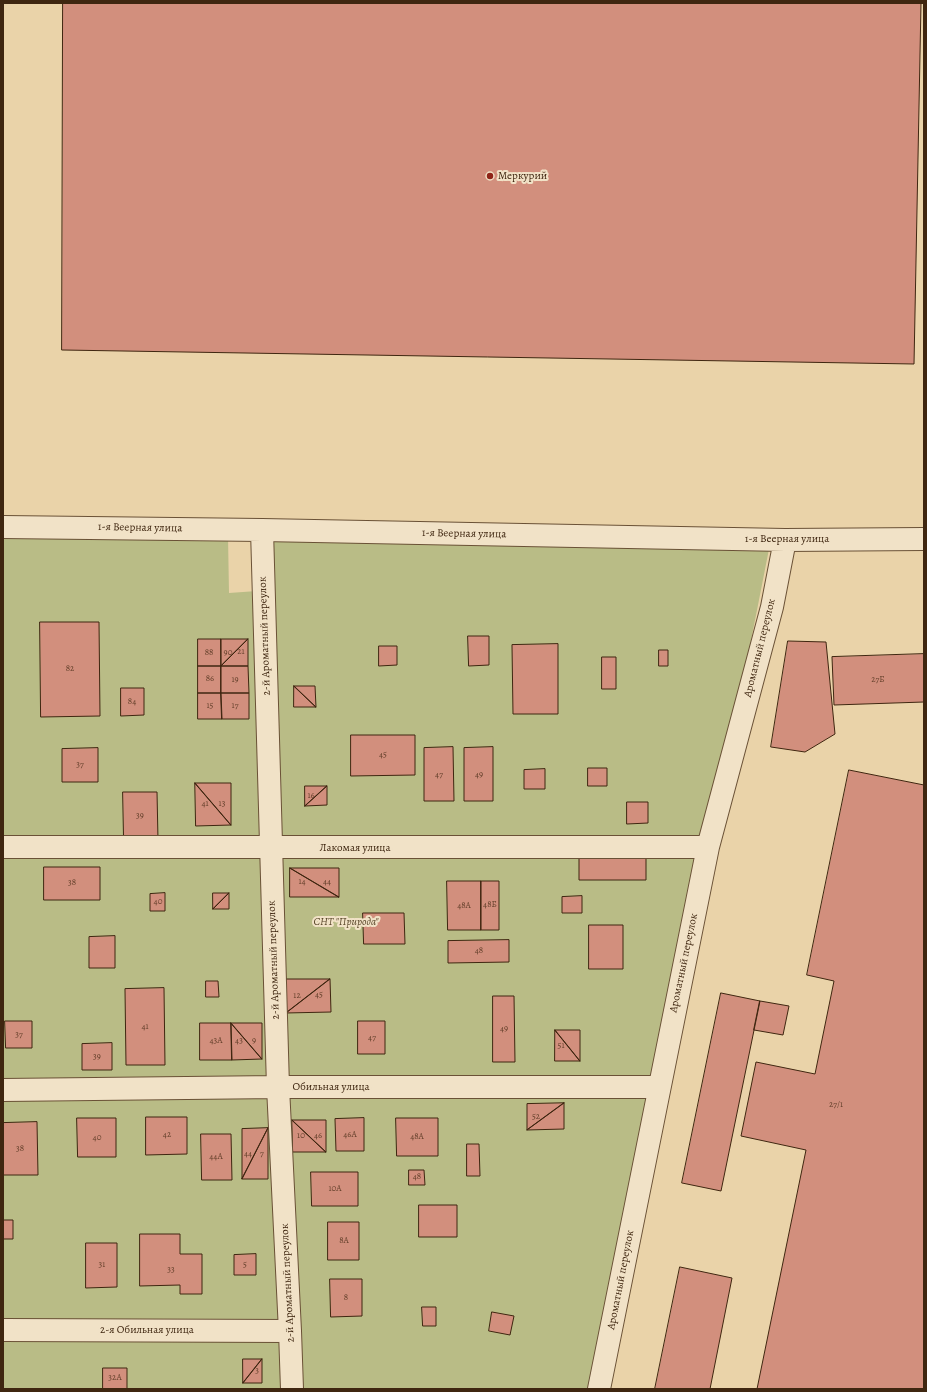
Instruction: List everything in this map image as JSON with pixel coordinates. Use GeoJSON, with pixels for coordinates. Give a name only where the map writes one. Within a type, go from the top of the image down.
{"type":"FeatureCollection","features":[{"type":"Feature","properties":{"kind":"street","name":"1-я Веерная улица"},"geometry":{"type":"LineString","coordinates":[[3,526],[785,540],[924,539]]}},
{"type":"Feature","properties":{"kind":"street","name":"2-й Ароматный переулок"},"geometry":{"type":"LineString","coordinates":[[262,530],[278,1087],[292,1389]]}},
{"type":"Feature","properties":{"kind":"street","name":"Ароматный переулок"},"geometry":{"type":"LineString","coordinates":[[599,1389],[708,847],[772,607],[785,540]]}},
{"type":"Feature","properties":{"kind":"street","name":"Лакомая улица"},"geometry":{"type":"LineString","coordinates":[[3,848],[708,847]]}},
{"type":"Feature","properties":{"kind":"street","name":"Обильная улица"},"geometry":{"type":"LineString","coordinates":[[3,1090],[278,1087],[659,1088]]}},
{"type":"Feature","properties":{"kind":"street","name":"2-я Обильная улица"},"geometry":{"type":"LineString","coordinates":[[3,1330],[290,1331]]}},
{"type":"Feature","properties":{"kind":"green space","name":"СНТ \"Природа\""},"geometry":{"type":"Polygon","coordinates":[[[3,533],[228,536],[229,593],[257,591],[258,537],[769,549],[604,1389],[3,1389],[3,533]]]}},
{"type":"Feature","properties":{"kind":"building","name":"Меркурий"},"geometry":{"type":"Polygon","coordinates":[[[63,3],[921,3],[914,364],[62,350],[63,3]]]}},
{"type":"Feature","properties":{"kind":"building"},"geometry":{"type":"Polygon","coordinates":[[[40,622],[99,622],[100,716],[41,717],[40,622]]]}},
{"type":"Feature","properties":{"kind":"building"},"geometry":{"type":"Polygon","coordinates":[[[468,636],[489,636],[489,665],[469,666],[468,636]]]}},
{"type":"Feature","properties":{"kind":"building"},"geometry":{"type":"Polygon","coordinates":[[[198,639],[221,639],[221,666],[198,666],[198,639]]]}},
{"type":"Feature","properties":{"kind":"building"},"geometry":{"type":"Polygon","coordinates":[[[221,639],[248,639],[221,666],[221,639]]]}},
{"type":"Feature","properties":{"kind":"building"},"geometry":{"type":"Polygon","coordinates":[[[248,639],[248,666],[221,666],[248,639]]]}},
{"type":"Feature","properties":{"kind":"building"},"geometry":{"type":"Polygon","coordinates":[[[788,641],[826,642],[835,734],[805,752],[771,747],[788,641]]]}},
{"type":"Feature","properties":{"kind":"building"},"geometry":{"type":"Polygon","coordinates":[[[558,644],[558,714],[513,714],[512,645],[558,644]]]}},
{"type":"Feature","properties":{"kind":"building"},"geometry":{"type":"Polygon","coordinates":[[[379,646],[397,646],[397,665],[379,666],[379,646]]]}},
{"type":"Feature","properties":{"kind":"building"},"geometry":{"type":"Polygon","coordinates":[[[659,650],[668,650],[668,666],[659,666],[659,650]]]}},
{"type":"Feature","properties":{"kind":"building"},"geometry":{"type":"Polygon","coordinates":[[[924,654],[924,702],[834,705],[832,657],[924,654]]]}},
{"type":"Feature","properties":{"kind":"building"},"geometry":{"type":"Polygon","coordinates":[[[602,657],[616,657],[616,689],[602,689],[602,657]]]}},
{"type":"Feature","properties":{"kind":"building"},"geometry":{"type":"Polygon","coordinates":[[[198,666],[221,666],[221,693],[198,693],[198,666]]]}},
{"type":"Feature","properties":{"kind":"building"},"geometry":{"type":"Polygon","coordinates":[[[221,666],[248,666],[249,693],[221,693],[221,666]]]}},
{"type":"Feature","properties":{"kind":"building"},"geometry":{"type":"Polygon","coordinates":[[[294,686],[316,707],[294,707],[294,686]]]}},
{"type":"Feature","properties":{"kind":"building"},"geometry":{"type":"Polygon","coordinates":[[[294,686],[315,686],[316,707],[294,686]]]}},
{"type":"Feature","properties":{"kind":"building"},"geometry":{"type":"Polygon","coordinates":[[[121,688],[144,688],[144,715],[121,716],[121,688]]]}},
{"type":"Feature","properties":{"kind":"building"},"geometry":{"type":"Polygon","coordinates":[[[198,693],[221,693],[222,719],[198,719],[198,693]]]}},
{"type":"Feature","properties":{"kind":"building"},"geometry":{"type":"Polygon","coordinates":[[[221,693],[249,693],[249,719],[222,719],[221,693]]]}},
{"type":"Feature","properties":{"kind":"building"},"geometry":{"type":"Polygon","coordinates":[[[351,735],[415,735],[415,775],[351,776],[351,735]]]}},
{"type":"Feature","properties":{"kind":"building"},"geometry":{"type":"Polygon","coordinates":[[[453,747],[454,801],[424,801],[424,748],[453,747]]]}},
{"type":"Feature","properties":{"kind":"building"},"geometry":{"type":"Polygon","coordinates":[[[493,747],[493,801],[464,801],[464,748],[493,747]]]}},
{"type":"Feature","properties":{"kind":"building"},"geometry":{"type":"Polygon","coordinates":[[[98,748],[98,782],[62,782],[62,749],[98,748]]]}},
{"type":"Feature","properties":{"kind":"building"},"geometry":{"type":"Polygon","coordinates":[[[588,768],[607,768],[607,786],[588,786],[588,768]]]}},
{"type":"Feature","properties":{"kind":"building"},"geometry":{"type":"Polygon","coordinates":[[[545,769],[545,789],[524,789],[524,770],[545,769]]]}},
{"type":"Feature","properties":{"kind":"building"},"geometry":{"type":"Polygon","coordinates":[[[849,770],[924,785],[924,1389],[757,1389],[806,1150],[741,1136],[756,1062],[815,1074],[834,981],[807,975],[849,770]]]}},
{"type":"Feature","properties":{"kind":"building"},"geometry":{"type":"Polygon","coordinates":[[[195,783],[231,783],[231,825],[195,783]]]}},
{"type":"Feature","properties":{"kind":"building"},"geometry":{"type":"Polygon","coordinates":[[[195,783],[231,825],[196,826],[195,783]]]}},
{"type":"Feature","properties":{"kind":"building"},"geometry":{"type":"Polygon","coordinates":[[[305,786],[327,786],[305,806],[305,786]]]}},
{"type":"Feature","properties":{"kind":"building"},"geometry":{"type":"Polygon","coordinates":[[[327,786],[327,805],[305,806],[327,786]]]}},
{"type":"Feature","properties":{"kind":"building"},"geometry":{"type":"Polygon","coordinates":[[[123,792],[157,792],[158,840],[124,841],[123,792]]]}},
{"type":"Feature","properties":{"kind":"building"},"geometry":{"type":"Polygon","coordinates":[[[627,802],[648,802],[648,823],[627,824],[627,802]]]}},
{"type":"Feature","properties":{"kind":"building"},"geometry":{"type":"Polygon","coordinates":[[[646,853],[646,880],[579,880],[579,854],[646,853]]]}},
{"type":"Feature","properties":{"kind":"building"},"geometry":{"type":"Polygon","coordinates":[[[44,867],[100,867],[100,900],[44,900],[44,867]]]}},
{"type":"Feature","properties":{"kind":"building"},"geometry":{"type":"Polygon","coordinates":[[[290,868],[339,897],[290,897],[290,868]]]}},
{"type":"Feature","properties":{"kind":"building"},"geometry":{"type":"Polygon","coordinates":[[[290,868],[339,868],[339,897],[290,868]]]}},
{"type":"Feature","properties":{"kind":"building"},"geometry":{"type":"Polygon","coordinates":[[[447,881],[481,881],[481,930],[448,930],[447,881]]]}},
{"type":"Feature","properties":{"kind":"building"},"geometry":{"type":"Polygon","coordinates":[[[481,881],[499,881],[499,930],[481,930],[481,881]]]}},
{"type":"Feature","properties":{"kind":"building"},"geometry":{"type":"Polygon","coordinates":[[[165,893],[165,911],[150,911],[150,894],[165,893]]]}},
{"type":"Feature","properties":{"kind":"building"},"geometry":{"type":"Polygon","coordinates":[[[213,893],[229,893],[213,909],[213,893]]]}},
{"type":"Feature","properties":{"kind":"building"},"geometry":{"type":"Polygon","coordinates":[[[229,893],[229,909],[213,909],[229,893]]]}},
{"type":"Feature","properties":{"kind":"building"},"geometry":{"type":"Polygon","coordinates":[[[582,896],[582,913],[562,913],[562,897],[582,896]]]}},
{"type":"Feature","properties":{"kind":"building"},"geometry":{"type":"Polygon","coordinates":[[[363,913],[404,913],[405,944],[364,944],[363,913]]]}},
{"type":"Feature","properties":{"kind":"building"},"geometry":{"type":"Polygon","coordinates":[[[589,925],[623,925],[623,969],[589,969],[589,925]]]}},
{"type":"Feature","properties":{"kind":"building"},"geometry":{"type":"Polygon","coordinates":[[[115,936],[115,968],[89,968],[89,937],[115,936]]]}},
{"type":"Feature","properties":{"kind":"building"},"geometry":{"type":"Polygon","coordinates":[[[509,940],[509,962],[448,963],[448,941],[509,940]]]}},
{"type":"Feature","properties":{"kind":"building"},"geometry":{"type":"Polygon","coordinates":[[[285,979],[330,979],[286,1013],[285,979]]]}},
{"type":"Feature","properties":{"kind":"building"},"geometry":{"type":"Polygon","coordinates":[[[330,979],[331,1012],[286,1013],[330,979]]]}},
{"type":"Feature","properties":{"kind":"building"},"geometry":{"type":"Polygon","coordinates":[[[206,981],[218,981],[219,997],[206,997],[206,981]]]}},
{"type":"Feature","properties":{"kind":"building"},"geometry":{"type":"Polygon","coordinates":[[[164,988],[165,1065],[126,1065],[125,989],[164,988]]]}},
{"type":"Feature","properties":{"kind":"building"},"geometry":{"type":"Polygon","coordinates":[[[721,993],[760,1001],[721,1191],[682,1183],[721,993]]]}},
{"type":"Feature","properties":{"kind":"building"},"geometry":{"type":"Polygon","coordinates":[[[493,996],[514,996],[515,1062],[493,1062],[493,996]]]}},
{"type":"Feature","properties":{"kind":"building"},"geometry":{"type":"Polygon","coordinates":[[[760,1001],[789,1006],[783,1035],[754,1030],[760,1001]]]}},
{"type":"Feature","properties":{"kind":"building"},"geometry":{"type":"Polygon","coordinates":[[[5,1021],[32,1021],[32,1048],[6,1048],[5,1021]]]}},
{"type":"Feature","properties":{"kind":"building"},"geometry":{"type":"Polygon","coordinates":[[[358,1021],[385,1021],[385,1054],[358,1054],[358,1021]]]}},
{"type":"Feature","properties":{"kind":"building"},"geometry":{"type":"Polygon","coordinates":[[[200,1023],[231,1023],[232,1060],[200,1060],[200,1023]]]}},
{"type":"Feature","properties":{"kind":"building"},"geometry":{"type":"Polygon","coordinates":[[[231,1023],[262,1059],[232,1060],[231,1023]]]}},
{"type":"Feature","properties":{"kind":"building"},"geometry":{"type":"Polygon","coordinates":[[[231,1023],[262,1023],[262,1059],[231,1023]]]}},
{"type":"Feature","properties":{"kind":"building"},"geometry":{"type":"Polygon","coordinates":[[[555,1030],[580,1061],[555,1061],[555,1030]]]}},
{"type":"Feature","properties":{"kind":"building"},"geometry":{"type":"Polygon","coordinates":[[[555,1030],[580,1030],[580,1061],[555,1030]]]}},
{"type":"Feature","properties":{"kind":"building"},"geometry":{"type":"Polygon","coordinates":[[[112,1043],[112,1070],[82,1070],[82,1044],[112,1043]]]}},
{"type":"Feature","properties":{"kind":"building"},"geometry":{"type":"Polygon","coordinates":[[[564,1103],[527,1130],[527,1104],[564,1103]]]}},
{"type":"Feature","properties":{"kind":"building"},"geometry":{"type":"Polygon","coordinates":[[[564,1103],[564,1129],[527,1130],[564,1103]]]}},
{"type":"Feature","properties":{"kind":"building"},"geometry":{"type":"Polygon","coordinates":[[[146,1117],[187,1117],[187,1154],[146,1155],[146,1117]]]}},
{"type":"Feature","properties":{"kind":"building"},"geometry":{"type":"Polygon","coordinates":[[[77,1118],[116,1118],[116,1157],[78,1157],[77,1118]]]}},
{"type":"Feature","properties":{"kind":"building"},"geometry":{"type":"Polygon","coordinates":[[[364,1118],[364,1151],[336,1151],[335,1119],[364,1118]]]}},
{"type":"Feature","properties":{"kind":"building"},"geometry":{"type":"Polygon","coordinates":[[[396,1118],[438,1118],[438,1156],[397,1156],[396,1118]]]}},
{"type":"Feature","properties":{"kind":"building"},"geometry":{"type":"Polygon","coordinates":[[[292,1120],[326,1152],[293,1152],[292,1120]]]}},
{"type":"Feature","properties":{"kind":"building"},"geometry":{"type":"Polygon","coordinates":[[[292,1120],[326,1120],[326,1152],[292,1120]]]}},
{"type":"Feature","properties":{"kind":"building"},"geometry":{"type":"Polygon","coordinates":[[[37,1122],[38,1175],[3,1175],[3,1123],[37,1122]]]}},
{"type":"Feature","properties":{"kind":"building"},"geometry":{"type":"Polygon","coordinates":[[[268,1128],[242,1179],[242,1129],[268,1128]]]}},
{"type":"Feature","properties":{"kind":"building"},"geometry":{"type":"Polygon","coordinates":[[[268,1128],[268,1179],[242,1179],[268,1128]]]}},
{"type":"Feature","properties":{"kind":"building"},"geometry":{"type":"Polygon","coordinates":[[[201,1134],[231,1134],[232,1180],[202,1180],[201,1134]]]}},
{"type":"Feature","properties":{"kind":"building"},"geometry":{"type":"Polygon","coordinates":[[[467,1144],[479,1144],[480,1176],[467,1176],[467,1144]]]}},
{"type":"Feature","properties":{"kind":"building"},"geometry":{"type":"Polygon","coordinates":[[[409,1170],[424,1170],[425,1185],[409,1185],[409,1170]]]}},
{"type":"Feature","properties":{"kind":"building"},"geometry":{"type":"Polygon","coordinates":[[[311,1172],[358,1172],[358,1206],[312,1206],[311,1172]]]}},
{"type":"Feature","properties":{"kind":"building"},"geometry":{"type":"Polygon","coordinates":[[[419,1205],[457,1205],[457,1237],[419,1237],[419,1205]]]}},
{"type":"Feature","properties":{"kind":"building"},"geometry":{"type":"Polygon","coordinates":[[[3,1220],[13,1220],[13,1239],[3,1239],[3,1220]]]}},
{"type":"Feature","properties":{"kind":"building"},"geometry":{"type":"Polygon","coordinates":[[[328,1222],[359,1222],[359,1260],[328,1260],[328,1222]]]}},
{"type":"Feature","properties":{"kind":"building"},"geometry":{"type":"Polygon","coordinates":[[[140,1234],[180,1234],[180,1254],[202,1254],[202,1294],[180,1294],[180,1285],[140,1286],[140,1234]]]}},
{"type":"Feature","properties":{"kind":"building"},"geometry":{"type":"Polygon","coordinates":[[[86,1243],[117,1243],[117,1287],[86,1288],[86,1243]]]}},
{"type":"Feature","properties":{"kind":"building"},"geometry":{"type":"Polygon","coordinates":[[[256,1254],[256,1275],[234,1275],[234,1255],[256,1254]]]}},
{"type":"Feature","properties":{"kind":"building"},"geometry":{"type":"Polygon","coordinates":[[[680,1267],[732,1278],[710,1389],[655,1389],[680,1267]]]}},
{"type":"Feature","properties":{"kind":"building"},"geometry":{"type":"Polygon","coordinates":[[[330,1279],[362,1279],[362,1316],[331,1317],[330,1279]]]}},
{"type":"Feature","properties":{"kind":"building"},"geometry":{"type":"Polygon","coordinates":[[[422,1307],[436,1307],[436,1326],[423,1326],[422,1307]]]}},
{"type":"Feature","properties":{"kind":"building"},"geometry":{"type":"Polygon","coordinates":[[[492,1312],[514,1316],[510,1335],[489,1331],[492,1312]]]}},
{"type":"Feature","properties":{"kind":"building"},"geometry":{"type":"Polygon","coordinates":[[[243,1359],[262,1359],[243,1383],[243,1359]]]}},
{"type":"Feature","properties":{"kind":"building"},"geometry":{"type":"Polygon","coordinates":[[[262,1359],[262,1383],[243,1383],[262,1359]]]}},
{"type":"Feature","properties":{"kind":"building"},"geometry":{"type":"Polygon","coordinates":[[[103,1368],[127,1368],[127,1389],[103,1389],[103,1368]]]}},
{"type":"Feature","properties":{"kind":"place","name":"Меркурий"},"geometry":{"type":"Point","coordinates":[490,176]}}]}
